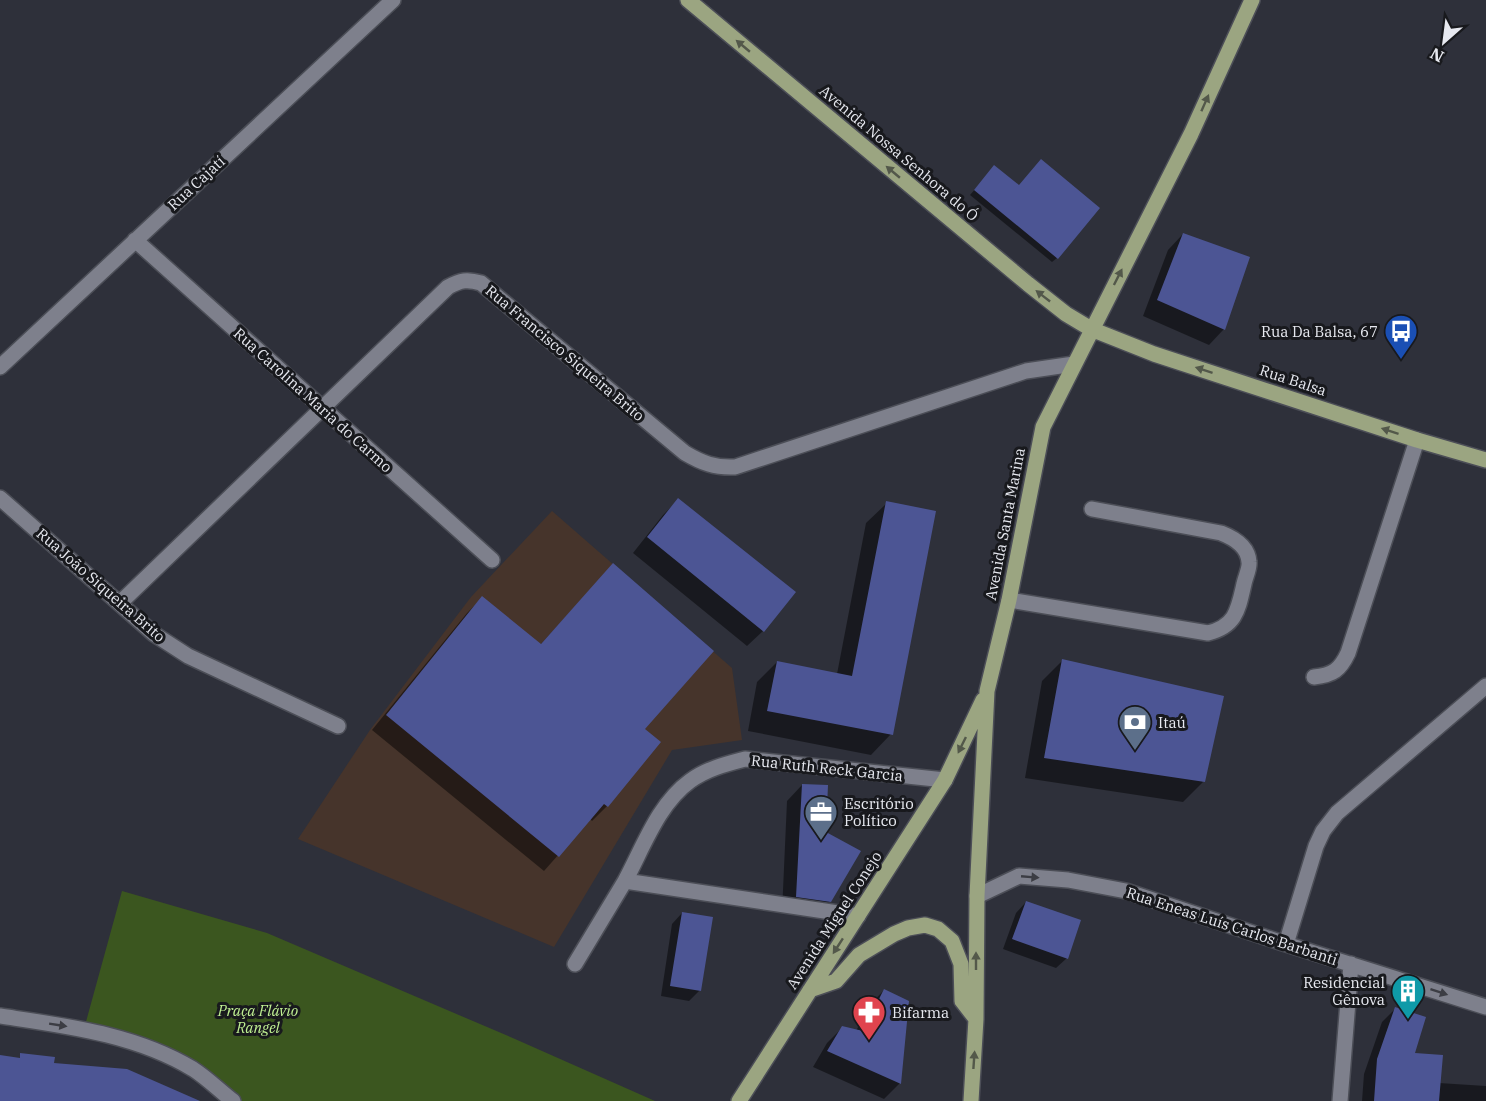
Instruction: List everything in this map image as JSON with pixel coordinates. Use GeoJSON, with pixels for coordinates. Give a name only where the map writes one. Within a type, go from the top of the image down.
{"type":"FeatureCollection","features":[{"type":"Feature","properties":{"kind":"main road","name":"Avenida Nossa Senhora do Ó"},"geometry":{"type":"LineString","coordinates":[[688,0],[1028,285],[1066,314],[1091,329]]}},
{"type":"Feature","properties":{"kind":"main road","name":"Avenida Santa Marina"},"geometry":{"type":"LineString","coordinates":[[971,1101],[976,1019],[977,896],[987,692],[1009,600],[1043,427],[1191,134],[1252,0]]}},
{"type":"Feature","properties":{"kind":"main road","name":"Rua Balsa"},"geometry":{"type":"LineString","coordinates":[[1091,329],[1154,354],[1417,440],[1486,460]]}},
{"type":"Feature","properties":{"kind":"main road","name":"Avenida Miguel Conejo"},"geometry":{"type":"LineString","coordinates":[[739,1101],[945,780],[987,692]]}},
{"type":"Feature","properties":{"kind":"main road"},"geometry":{"type":"LineString","coordinates":[[810,990],[836,981],[859,955],[894,934],[908,928],[925,925],[938,928],[952,941],[961,964],[962,1001],[976,1019]]}},
{"type":"Feature","properties":{"kind":"street","name":"Rua Cajatí"},"geometry":{"type":"LineString","coordinates":[[0,367],[393,0]]}},
{"type":"Feature","properties":{"kind":"street","name":"Rua Carolina Maria do Carmo"},"geometry":{"type":"LineString","coordinates":[[135,240],[492,560]]}},
{"type":"Feature","properties":{"kind":"street","name":"Rua Francisco Siqueira Brito"},"geometry":{"type":"LineString","coordinates":[[120,603],[448,287],[460,280],[469,279],[481,283],[685,453],[700,462],[718,468],[735,467],[1026,371],[1074,364]]}},
{"type":"Feature","properties":{"kind":"street"},"geometry":{"type":"LineString","coordinates":[[1314,678],[1337,671],[1348,653],[1417,440]]}},
{"type":"Feature","properties":{"kind":"street","name":"Rua João Siqueira Brito"},"geometry":{"type":"LineString","coordinates":[[0,498],[154,634],[188,656],[338,726]]}},
{"type":"Feature","properties":{"kind":"street"},"geometry":{"type":"LineString","coordinates":[[1009,600],[1208,633],[1222,629],[1233,619],[1239,606],[1249,562],[1244,549],[1236,539],[1221,533],[1092,509]]}},
{"type":"Feature","properties":{"kind":"street"},"geometry":{"type":"LineString","coordinates":[[1286,944],[1316,846],[1323,831],[1337,813],[1486,686]]}},
{"type":"Feature","properties":{"kind":"street","name":"Rua Ruth Reck Garcia"},"geometry":{"type":"LineString","coordinates":[[575,964],[625,881],[665,806],[689,781],[715,767],[745,759],[945,780]]}},
{"type":"Feature","properties":{"kind":"street","name":"Rua Eneas Luís Carlos Barbanti"},"geometry":{"type":"LineString","coordinates":[[977,896],[1019,876],[1068,880],[1126,891],[1486,1007]]}},
{"type":"Feature","properties":{"kind":"street"},"geometry":{"type":"LineString","coordinates":[[625,881],[858,916]]}},
{"type":"Feature","properties":{"kind":"street"},"geometry":{"type":"LineString","coordinates":[[1340,1101],[1351,964]]}},
{"type":"Feature","properties":{"kind":"street"},"geometry":{"type":"LineString","coordinates":[[0,1016],[84,1029],[141,1045],[194,1070],[233,1101]]}},
{"type":"Feature","properties":{"kind":"shaded area"},"geometry":{"type":"Polygon","coordinates":[[[552,511],[732,668],[742,740],[672,750],[554,947],[298,839],[370,730],[471,597],[552,511]]]}},
{"type":"Feature","properties":{"kind":"green space","name":"Praça Flávio Rangel"},"geometry":{"type":"Polygon","coordinates":[[[122,891],[267,933],[655,1101],[224,1101],[194,1070],[84,1029],[122,891]]]}},
{"type":"Feature","properties":{"kind":"building"},"geometry":{"type":"Polygon","coordinates":[[[1041,159],[1100,208],[1058,259],[974,190],[994,165],[1019,185],[1041,159]]]}},
{"type":"Feature","properties":{"kind":"building"},"geometry":{"type":"Polygon","coordinates":[[[1183,233],[1250,257],[1225,330],[1157,300],[1183,233]]]}},
{"type":"Feature","properties":{"kind":"building"},"geometry":{"type":"Polygon","coordinates":[[[678,498],[796,592],[764,632],[647,537],[678,498]]]}},
{"type":"Feature","properties":{"kind":"building"},"geometry":{"type":"Polygon","coordinates":[[[886,501],[936,511],[893,735],[767,711],[777,661],[852,676],[886,501]]]}},
{"type":"Feature","properties":{"kind":"building"},"geometry":{"type":"Polygon","coordinates":[[[613,563],[714,651],[645,729],[661,742],[608,807],[604,804],[559,857],[386,715],[482,596],[541,644],[613,563]]]}},
{"type":"Feature","properties":{"kind":"building"},"geometry":{"type":"Polygon","coordinates":[[[1062,659],[1224,696],[1205,782],[1044,758],[1062,659]]]}},
{"type":"Feature","properties":{"kind":"building","name":"Escritório Político"},"geometry":{"type":"Polygon","coordinates":[[[802,784],[828,785],[826,832],[861,851],[831,902],[796,897],[802,784]]]}},
{"type":"Feature","properties":{"kind":"building"},"geometry":{"type":"Polygon","coordinates":[[[1026,901],[1081,920],[1068,959],[1012,939],[1026,901]]]}},
{"type":"Feature","properties":{"kind":"building"},"geometry":{"type":"Polygon","coordinates":[[[682,912],[713,917],[701,991],[670,986],[682,912]]]}},
{"type":"Feature","properties":{"kind":"building","name":"Bifarma"},"geometry":{"type":"Polygon","coordinates":[[[884,989],[909,1001],[901,1084],[827,1051],[842,1026],[863,1031],[884,989]]]}},
{"type":"Feature","properties":{"kind":"building"},"geometry":{"type":"Polygon","coordinates":[[[1395,1007],[1426,1017],[1415,1053],[1443,1055],[1439,1101],[1374,1101],[1377,1059],[1395,1007]]]}},
{"type":"Feature","properties":{"kind":"building"},"geometry":{"type":"Polygon","coordinates":[[[20,1053],[55,1057],[54,1063],[127,1069],[200,1101],[0,1101],[0,1055],[20,1058],[20,1053]]]}},
{"type":"Feature","properties":{"kind":"place","name":"Rua Da Balsa, 67"},"geometry":{"type":"Point","coordinates":[1401,360]}},
{"type":"Feature","properties":{"kind":"place","name":"Itaú"},"geometry":{"type":"Point","coordinates":[1135,751]}},
{"type":"Feature","properties":{"kind":"place","name":"Escritório Político"},"geometry":{"type":"Point","coordinates":[821,841]}},
{"type":"Feature","properties":{"kind":"place","name":"Residencial Gênova"},"geometry":{"type":"Point","coordinates":[1408,1020]}},
{"type":"Feature","properties":{"kind":"place","name":"Bifarma"},"geometry":{"type":"Point","coordinates":[869,1041]}}]}
